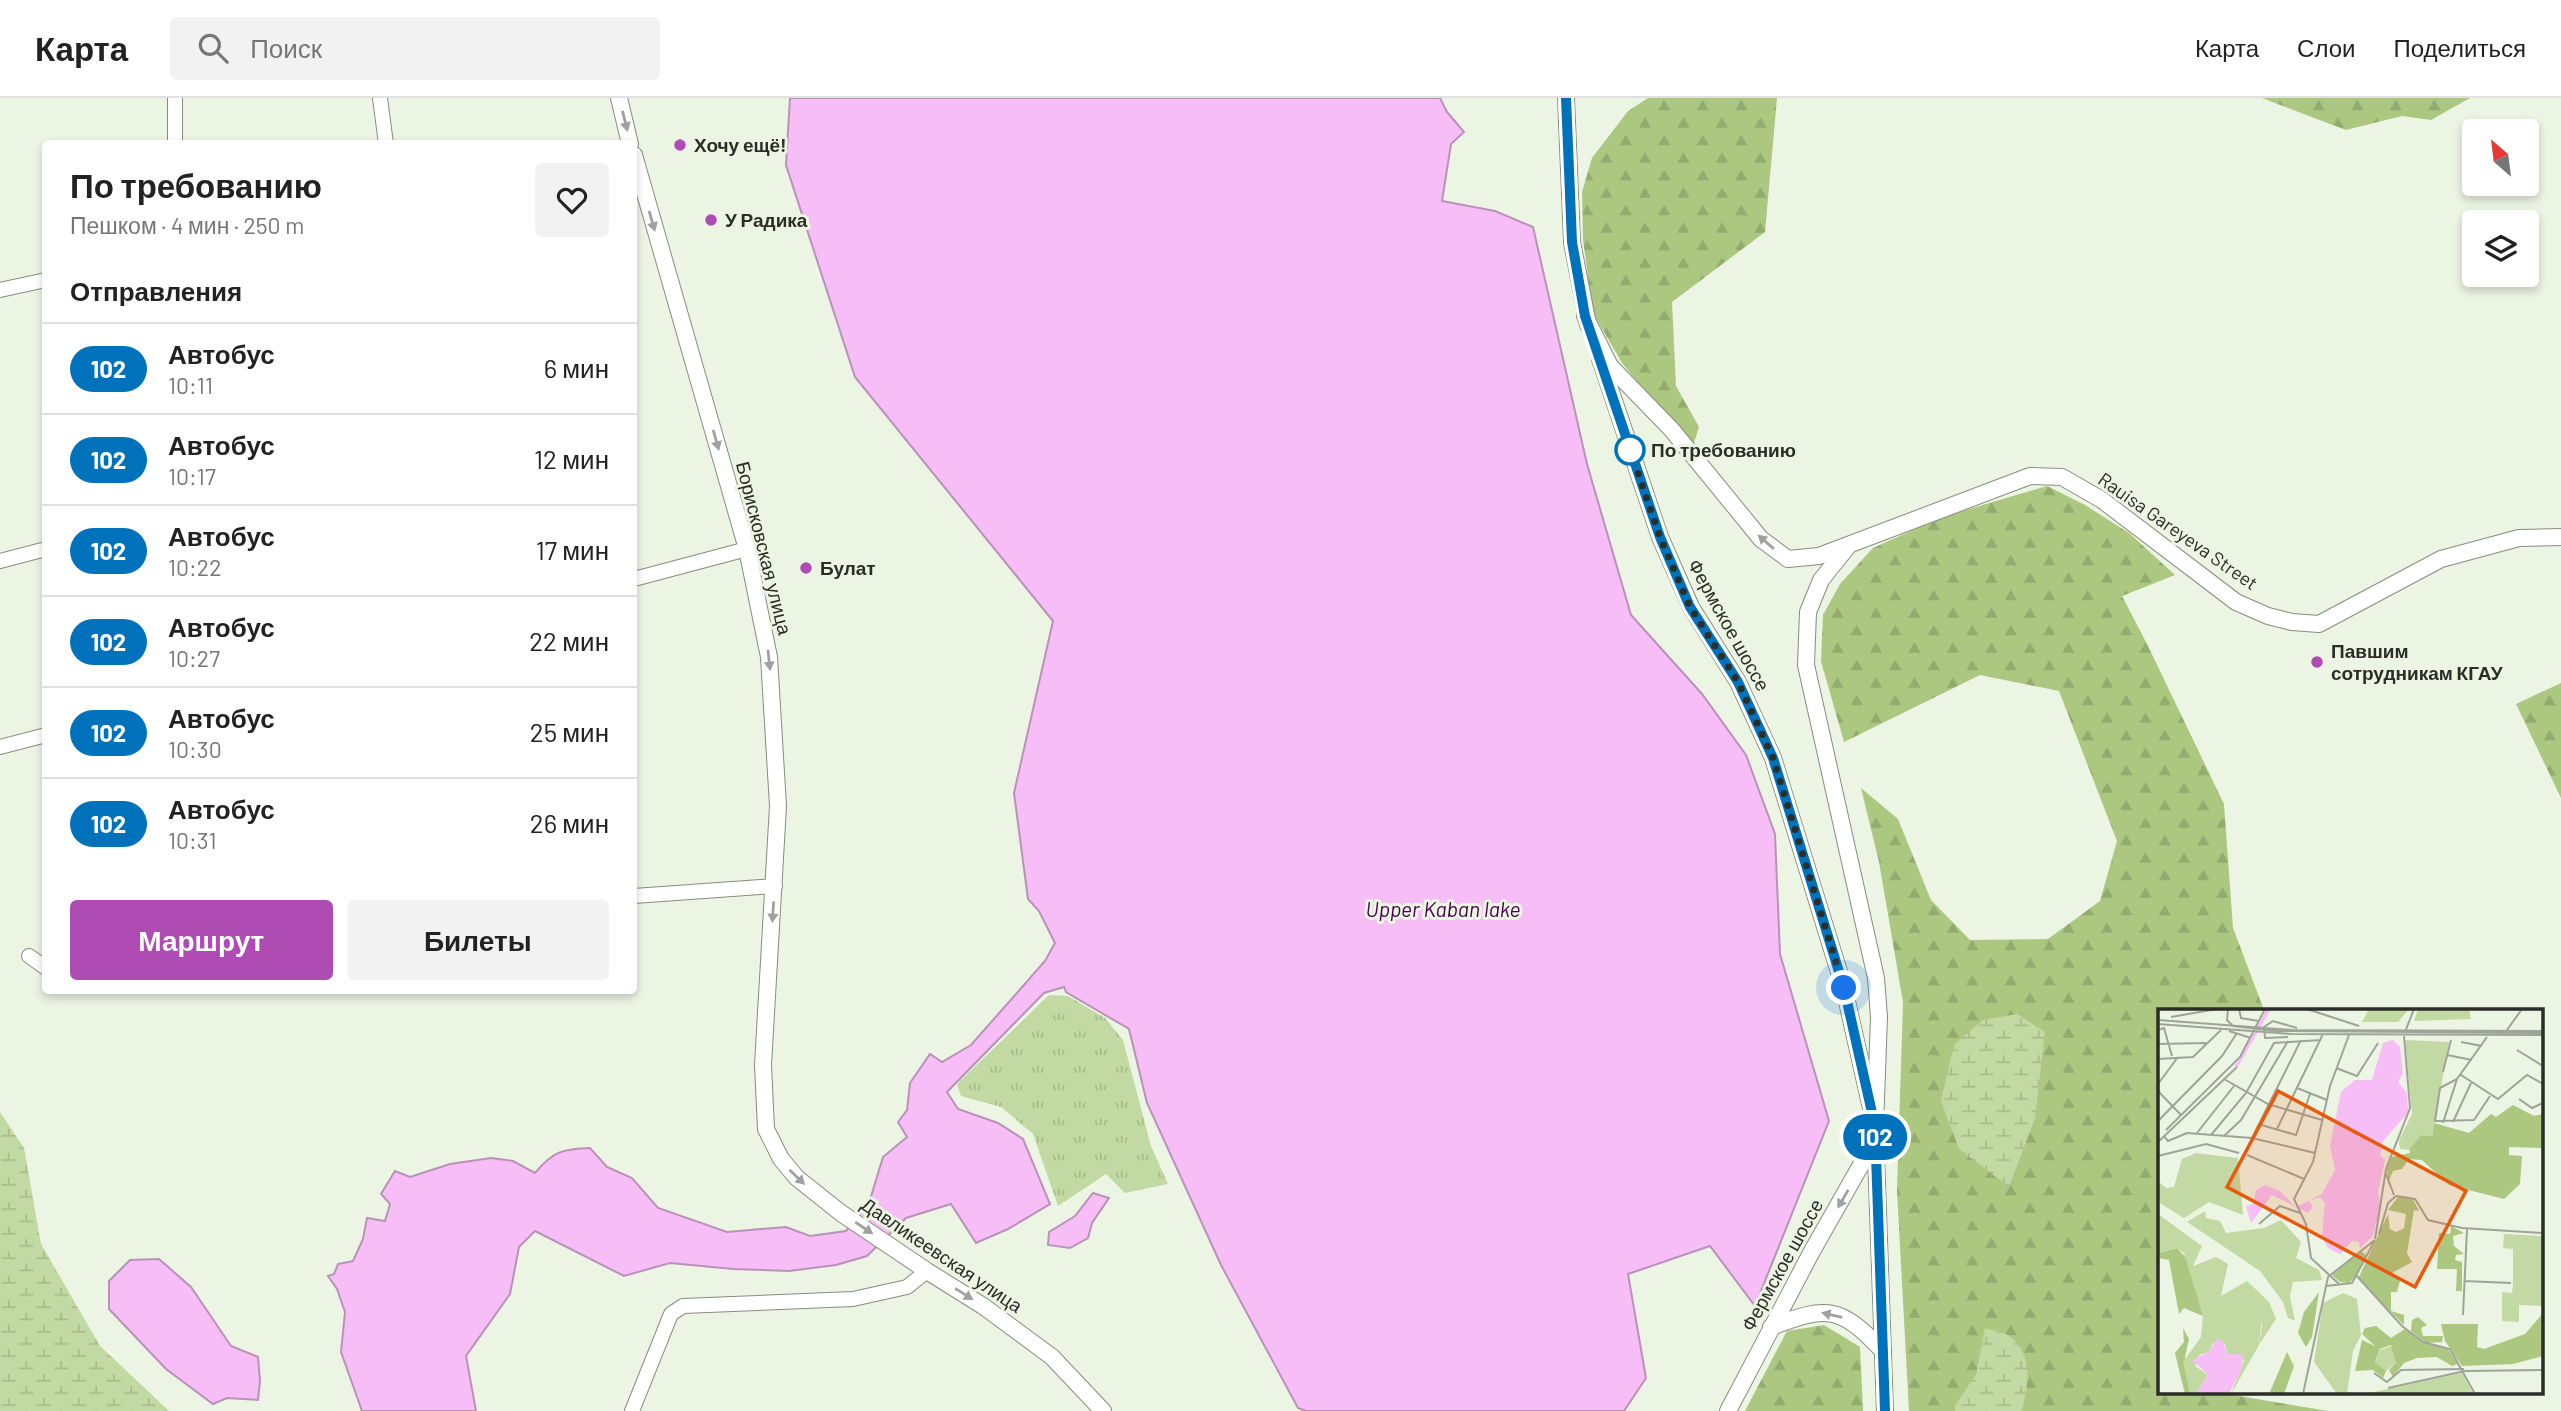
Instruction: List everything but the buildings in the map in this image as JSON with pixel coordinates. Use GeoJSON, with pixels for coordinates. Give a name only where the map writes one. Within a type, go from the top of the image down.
{"type":"FeatureCollection","features":[{"type":"Feature","properties":{"kind":"street"},"geometry":{"type":"LineString","coordinates":[[174,98],[175,140]]}},
{"type":"Feature","properties":{"kind":"street"},"geometry":{"type":"LineString","coordinates":[[380,98],[385,140]]}},
{"type":"Feature","properties":{"kind":"street"},"geometry":{"type":"LineString","coordinates":[[619,98],[630,140]]}},
{"type":"Feature","properties":{"kind":"street","name":"Фермское шоссе"},"geometry":{"type":"LineString","coordinates":[[1566,98],[1572,242],[1585,316],[1660,537],[1690,607],[1738,682],[1773,758],[1844,988],[1875,1133],[1728,1411]]}},
{"type":"Feature","properties":{"kind":"street","name":"Борисковская улица"},"geometry":{"type":"LineString","coordinates":[[637,172],[747,549],[769,657],[778,806],[763,1065],[766,1129]]}},
{"type":"Feature","properties":{"kind":"street"},"geometry":{"type":"LineString","coordinates":[[0,290],[42,281]]}},
{"type":"Feature","properties":{"kind":"street","name":"Rauisa Gareyeva Street"},"geometry":{"type":"LineString","coordinates":[[1585,316],[1610,366],[1672,430],[1761,539],[1788,559],[1819,556],[2030,476],[2062,477],[2102,500],[2236,602],[2268,616],[2291,622],[2319,624],[2441,559],[2519,538],[2561,537]]}},
{"type":"Feature","properties":{"kind":"street","name":"Фермское шоссе"},"geometry":{"type":"LineString","coordinates":[[1850,544],[1821,580],[1808,612],[1806,665],[1876,978],[1879,1017],[1875,1133],[1885,1411]]}},
{"type":"Feature","properties":{"kind":"street"},"geometry":{"type":"LineString","coordinates":[[637,578],[747,549]]}},
{"type":"Feature","properties":{"kind":"street"},"geometry":{"type":"LineString","coordinates":[[0,561],[42,550]]}},
{"type":"Feature","properties":{"kind":"street"},"geometry":{"type":"LineString","coordinates":[[0,747],[42,736]]}},
{"type":"Feature","properties":{"kind":"street"},"geometry":{"type":"LineString","coordinates":[[637,896],[775,886]]}},
{"type":"Feature","properties":{"kind":"street"},"geometry":{"type":"LineString","coordinates":[[29,956],[42,965]]}},
{"type":"Feature","properties":{"kind":"street","name":"Давликеевская улица"},"geometry":{"type":"LineString","coordinates":[[766,1129],[780,1159],[797,1178],[841,1213],[984,1306],[1052,1357],[1103,1411]]}},
{"type":"Feature","properties":{"kind":"street"},"geometry":{"type":"LineString","coordinates":[[632,1411],[671,1314],[683,1306],[853,1299],[907,1287],[927,1271]]}},
{"type":"Feature","properties":{"kind":"street"},"geometry":{"type":"LineString","coordinates":[[1771,1327],[1804,1314],[1830,1313],[1858,1324],[1883,1351]]}},
{"type":"Feature","properties":{"kind":"green space"},"geometry":{"type":"Polygon","coordinates":[[[1648,98],[1777,98],[1765,232],[1672,302],[1676,386],[1699,427],[1692,449],[1622,363],[1593,313],[1583,240],[1582,192],[1592,158],[1628,111],[1648,98]]]}},
{"type":"Feature","properties":{"kind":"green space"},"geometry":{"type":"Polygon","coordinates":[[[2262,98],[2470,98],[2431,120],[2402,116],[2346,130],[2262,98]]]}},
{"type":"Feature","properties":{"kind":"green space"},"geometry":{"type":"Polygon","coordinates":[[[2047,486],[2085,505],[2129,533],[2175,575],[2122,596],[2224,804],[2233,928],[2264,1009],[2158,1009],[2158,1394],[2233,1394],[2328,1411],[1909,1411],[1897,1191],[1903,1002],[1879,862],[1861,788],[1898,819],[1931,900],[1970,940],[2048,939],[2100,901],[2117,841],[2059,691],[1980,675],[1844,742],[1821,661],[1823,615],[1840,584],[1873,548],[1942,517],[2047,486]]]}},
{"type":"Feature","properties":{"kind":"green space"},"geometry":{"type":"Polygon","coordinates":[[[2561,683],[2561,798],[2516,704],[2561,683]]]}},
{"type":"Feature","properties":{"kind":"green space"},"geometry":{"type":"Polygon","coordinates":[[[1049,995],[1068,996],[1105,1018],[1123,1040],[1151,1146],[1168,1184],[1125,1193],[1106,1174],[1058,1206],[1033,1134],[1001,1107],[961,1096],[957,1084],[1049,995]]]}},
{"type":"Feature","properties":{"kind":"green space"},"geometry":{"type":"Polygon","coordinates":[[[2017,1014],[2045,1032],[2035,1118],[2009,1187],[1959,1149],[1941,1101],[1954,1045],[1983,1020],[2017,1014]]]}},
{"type":"Feature","properties":{"kind":"green space"},"geometry":{"type":"Polygon","coordinates":[[[0,1112],[24,1148],[41,1244],[100,1346],[169,1411],[0,1411],[0,1112]]]}},
{"type":"Feature","properties":{"kind":"green space"},"geometry":{"type":"Polygon","coordinates":[[[1824,1325],[1860,1347],[1863,1411],[1745,1411],[1787,1331],[1824,1325]]]}},
{"type":"Feature","properties":{"kind":"green space"},"geometry":{"type":"Polygon","coordinates":[[[1985,1328],[2008,1335],[2023,1353],[2027,1382],[2022,1411],[1955,1411],[1955,1406],[1976,1374],[1985,1328]]]}},
{"type":"Feature","properties":{"kind":"water","name":"Upper Kaban lake"},"geometry":{"type":"Polygon","coordinates":[[[790,98],[1440,98],[1447,112],[1464,132],[1451,144],[1442,201],[1495,211],[1533,227],[1587,464],[1631,615],[1702,694],[1746,755],[1775,834],[1780,954],[1829,1121],[1755,1306],[1710,1246],[1628,1274],[1646,1378],[1624,1411],[1306,1411],[1298,1408],[1221,1265],[1147,1103],[1129,1029],[1066,992],[1064,987],[1044,993],[947,1092],[958,1109],[998,1123],[1023,1139],[1050,1204],[1008,1229],[976,1243],[951,1204],[906,1218],[867,1256],[836,1265],[789,1271],[670,1263],[624,1276],[535,1231],[519,1247],[510,1294],[466,1356],[476,1411],[362,1411],[341,1352],[345,1312],[337,1289],[328,1276],[334,1274],[338,1264],[353,1261],[363,1239],[367,1218],[385,1221],[390,1204],[381,1194],[395,1171],[410,1177],[450,1164],[491,1158],[513,1161],[535,1173],[547,1160],[559,1153],[590,1148],[607,1167],[632,1178],[658,1208],[727,1232],[786,1227],[810,1236],[846,1231],[869,1203],[883,1157],[907,1137],[898,1122],[907,1110],[910,1083],[930,1054],[942,1062],[971,1045],[1045,961],[1055,943],[1039,911],[1028,899],[1014,793],[1053,621],[855,377],[786,165],[790,98]]]}},
{"type":"Feature","properties":{"kind":"water"},"geometry":{"type":"Polygon","coordinates":[[[1093,1193],[1109,1198],[1092,1223],[1088,1238],[1070,1248],[1048,1245],[1049,1232],[1075,1216],[1093,1193]]]}},
{"type":"Feature","properties":{"kind":"water"},"geometry":{"type":"Polygon","coordinates":[[[159,1259],[191,1287],[231,1346],[258,1357],[258,1400],[227,1398],[213,1404],[166,1369],[109,1309],[109,1281],[130,1260],[159,1259]]]}},
{"type":"Feature","properties":{"kind":"bus line","name":"102"},"geometry":{"type":"LineString","coordinates":[[1566,98],[1572,242],[1585,316],[1660,537],[1690,607],[1738,682],[1773,758],[1844,988],[1875,1126],[1885,1411]]}},
{"type":"Feature","properties":{"kind":"place","name":"Хочу ещё!"},"geometry":{"type":"Point","coordinates":[680,145]}},
{"type":"Feature","properties":{"kind":"place","name":"У Радика"},"geometry":{"type":"Point","coordinates":[711,220]}},
{"type":"Feature","properties":{"kind":"place","name":"По требованию"},"geometry":{"type":"Point","coordinates":[1630,450]}},
{"type":"Feature","properties":{"kind":"place","name":"Булат"},"geometry":{"type":"Point","coordinates":[806,568]}},
{"type":"Feature","properties":{"kind":"place","name":"Павшим сотрудникам КГАУ"},"geometry":{"type":"Point","coordinates":[2317,662]}},
{"type":"Feature","properties":{"kind":"route"},"geometry":{"type":"LineString","coordinates":[[1630,450],[1660,537],[1690,607],[1738,682],[1773,758],[1844,988]]}}]}
